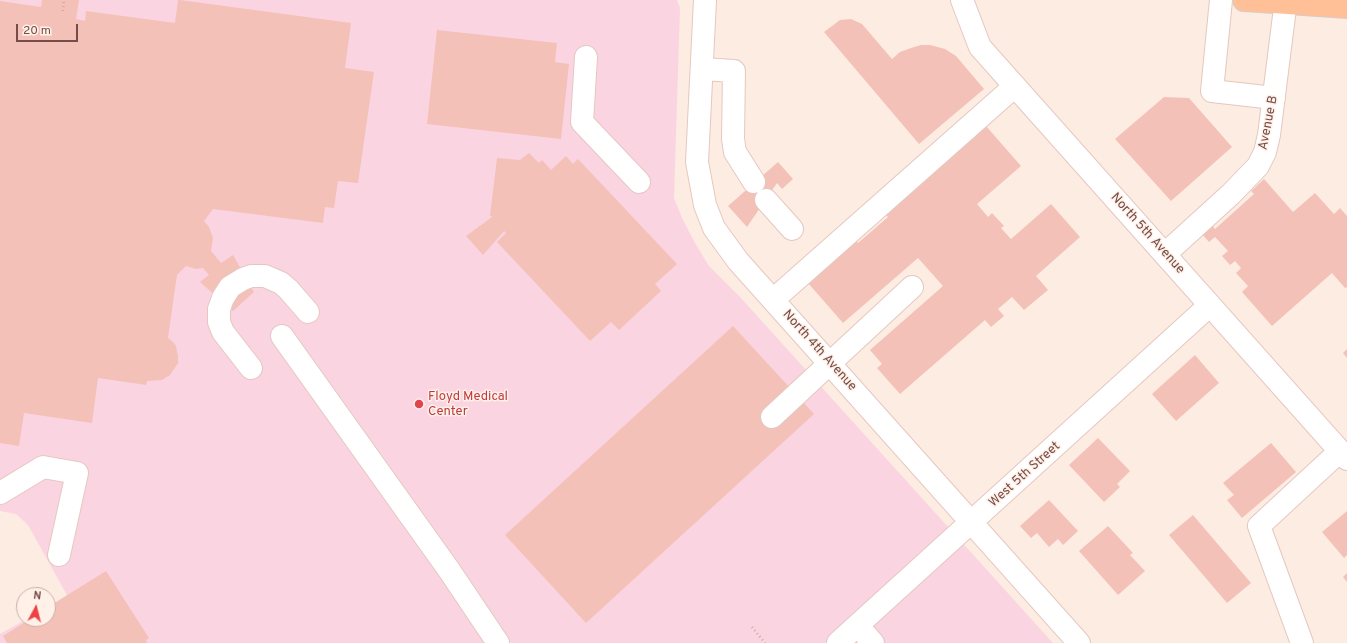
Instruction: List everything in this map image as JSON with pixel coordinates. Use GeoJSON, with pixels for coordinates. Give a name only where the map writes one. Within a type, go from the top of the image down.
{"type":"FeatureCollection","features":[{"type":"Feature","properties":{"kind":"main road"},"geometry":{"type":"LineString","coordinates":[[1244,0],[1347,7]]}},
{"type":"Feature","properties":{"kind":"street","name":"North 4th Avenue"},"geometry":{"type":"LineString","coordinates":[[705,0],[698,162],[705,204],[714,228],[738,261],[1079,643]]}},
{"type":"Feature","properties":{"kind":"street","name":"North 5th Avenue"},"geometry":{"type":"LineString","coordinates":[[962,0],[980,48],[1344,455]]}},
{"type":"Feature","properties":{"kind":"street"},"geometry":{"type":"LineString","coordinates":[[1221,0],[1212,91],[1274,98]]}},
{"type":"Feature","properties":{"kind":"street","name":"Avenue B"},"geometry":{"type":"LineString","coordinates":[[1165,254],[1231,194],[1258,166],[1269,135],[1286,2]]}},
{"type":"Feature","properties":{"kind":"street"},"geometry":{"type":"LineString","coordinates":[[586,57],[582,122],[639,182]]}},
{"type":"Feature","properties":{"kind":"street"},"geometry":{"type":"LineString","coordinates":[[702,69],[734,71],[733,139],[735,152],[760,191],[792,229]]}},
{"type":"Feature","properties":{"kind":"street"},"geometry":{"type":"LineString","coordinates":[[773,300],[1015,86]]}},
{"type":"Feature","properties":{"kind":"street"},"geometry":{"type":"LineString","coordinates":[[251,368],[225,336],[219,322],[219,309],[223,298],[230,287],[243,278],[251,276],[265,276],[281,282],[308,312]]}},
{"type":"Feature","properties":{"kind":"street"},"geometry":{"type":"LineString","coordinates":[[772,417],[912,287]]}},
{"type":"Feature","properties":{"kind":"street","name":"West 5th Street"},"geometry":{"type":"LineString","coordinates":[[838,643],[972,523],[1210,305]]}},
{"type":"Feature","properties":{"kind":"street"},"geometry":{"type":"LineString","coordinates":[[282,336],[449,570],[498,643]]}},
{"type":"Feature","properties":{"kind":"street"},"geometry":{"type":"LineString","coordinates":[[1302,643],[1259,526],[1344,455]]}},
{"type":"Feature","properties":{"kind":"street"},"geometry":{"type":"LineString","coordinates":[[0,493],[43,467],[77,473],[59,556]]}},
{"type":"Feature","properties":{"kind":"street"},"geometry":{"type":"LineString","coordinates":[[858,626],[873,643]]}},
{"type":"Feature","properties":{"kind":"path"},"geometry":{"type":"LineString","coordinates":[[63,11],[64,0]]}},
{"type":"Feature","properties":{"kind":"path"},"geometry":{"type":"LineString","coordinates":[[752,627],[765,643]]}},
{"type":"Feature","properties":{"kind":"shaded area","name":"Floyd Medical Center"},"geometry":{"type":"Polygon","coordinates":[[[0,0],[677,0],[680,8],[674,198],[682,218],[695,243],[709,266],[740,297],[1053,643],[0,643],[0,634],[16,625],[16,627],[56,627],[56,610],[68,597],[28,525],[16,514],[0,511],[0,0]]]}},
{"type":"Feature","properties":{"kind":"building"},"geometry":{"type":"Polygon","coordinates":[[[42,0],[79,0],[76,19],[85,21],[86,11],[175,23],[178,0],[180,0],[351,23],[345,68],[374,72],[358,183],[338,181],[334,208],[325,207],[323,223],[213,209],[204,221],[209,227],[213,238],[211,251],[221,263],[233,255],[254,292],[233,311],[200,282],[209,275],[203,268],[196,269],[186,266],[177,275],[168,338],[176,346],[178,363],[170,375],[162,380],[147,381],[146,385],[98,378],[92,423],[24,413],[19,446],[0,443],[0,1],[41,7],[42,0]]]}},
{"type":"Feature","properties":{"kind":"building"},"geometry":{"type":"Polygon","coordinates":[[[851,19],[862,24],[892,59],[900,52],[921,45],[930,45],[945,49],[956,56],[984,89],[919,144],[824,32],[840,20],[851,19]]]}},
{"type":"Feature","properties":{"kind":"building"},"geometry":{"type":"Polygon","coordinates":[[[437,30],[557,43],[555,62],[569,64],[561,139],[427,124],[437,30]]]}},
{"type":"Feature","properties":{"kind":"building"},"geometry":{"type":"Polygon","coordinates":[[[1164,97],[1189,98],[1232,147],[1171,201],[1115,139],[1164,97]]]}},
{"type":"Feature","properties":{"kind":"building"},"geometry":{"type":"Polygon","coordinates":[[[986,126],[1021,166],[977,204],[988,217],[992,213],[1004,226],[1001,228],[1011,239],[1051,204],[1080,237],[1036,276],[1048,290],[1024,310],[1012,297],[998,309],[1004,316],[991,327],[985,320],[900,394],[877,368],[882,364],[870,350],[943,286],[918,258],[843,323],[808,283],[856,241],[858,243],[888,217],[885,214],[986,126]]]}},
{"type":"Feature","properties":{"kind":"building"},"geometry":{"type":"Polygon","coordinates":[[[529,153],[539,163],[542,160],[551,170],[566,156],[573,164],[578,159],[677,264],[655,284],[661,291],[619,330],[611,322],[590,341],[497,242],[506,233],[504,231],[483,255],[466,236],[492,217],[490,215],[497,158],[520,160],[529,153]]]}},
{"type":"Feature","properties":{"kind":"building"},"geometry":{"type":"Polygon","coordinates":[[[778,162],[793,179],[782,189],[777,183],[747,227],[728,206],[778,162]]]}},
{"type":"Feature","properties":{"kind":"building"},"geometry":{"type":"Polygon","coordinates":[[[1264,179],[1293,212],[1315,193],[1334,214],[1340,208],[1347,216],[1347,287],[1345,288],[1332,273],[1272,326],[1242,292],[1248,286],[1236,273],[1241,268],[1235,261],[1230,265],[1222,256],[1228,251],[1215,237],[1209,242],[1202,234],[1212,225],[1215,229],[1254,194],[1251,191],[1264,179]]]}},
{"type":"Feature","properties":{"kind":"building"},"geometry":{"type":"Polygon","coordinates":[[[733,326],[814,414],[586,623],[505,535],[733,326]]]}},
{"type":"Feature","properties":{"kind":"building"},"geometry":{"type":"Polygon","coordinates":[[[1347,349],[1347,358],[1343,353],[1347,349]]]}},
{"type":"Feature","properties":{"kind":"building"},"geometry":{"type":"Polygon","coordinates":[[[1195,355],[1219,383],[1176,421],[1152,394],[1195,355]]]}},
{"type":"Feature","properties":{"kind":"building"},"geometry":{"type":"Polygon","coordinates":[[[1098,438],[1130,471],[1117,484],[1120,487],[1104,502],[1069,465],[1098,438]]]}},
{"type":"Feature","properties":{"kind":"building"},"geometry":{"type":"Polygon","coordinates":[[[1271,443],[1296,472],[1242,518],[1227,500],[1234,495],[1223,483],[1271,443]]]}},
{"type":"Feature","properties":{"kind":"building"},"geometry":{"type":"Polygon","coordinates":[[[1049,500],[1078,531],[1063,545],[1058,539],[1049,547],[1037,533],[1031,538],[1020,526],[1049,500]]]}},
{"type":"Feature","properties":{"kind":"building"},"geometry":{"type":"Polygon","coordinates":[[[1347,511],[1347,555],[1344,558],[1322,532],[1347,511]]]}},
{"type":"Feature","properties":{"kind":"building"},"geometry":{"type":"Polygon","coordinates":[[[1193,515],[1251,583],[1227,603],[1169,535],[1193,515]]]}},
{"type":"Feature","properties":{"kind":"building"},"geometry":{"type":"Polygon","coordinates":[[[1108,526],[1133,553],[1130,555],[1145,571],[1118,595],[1079,551],[1108,526]]]}},
{"type":"Feature","properties":{"kind":"building"},"geometry":{"type":"Polygon","coordinates":[[[106,571],[149,638],[146,640],[147,643],[7,643],[3,636],[17,627],[56,627],[56,602],[106,571]]]}},
{"type":"Feature","properties":{"kind":"building"},"geometry":{"type":"Polygon","coordinates":[[[1347,573],[1347,582],[1343,577],[1347,573]]]}},
{"type":"Feature","properties":{"kind":"place","name":"Floyd Medical Center"},"geometry":{"type":"Point","coordinates":[419,404]}}]}
